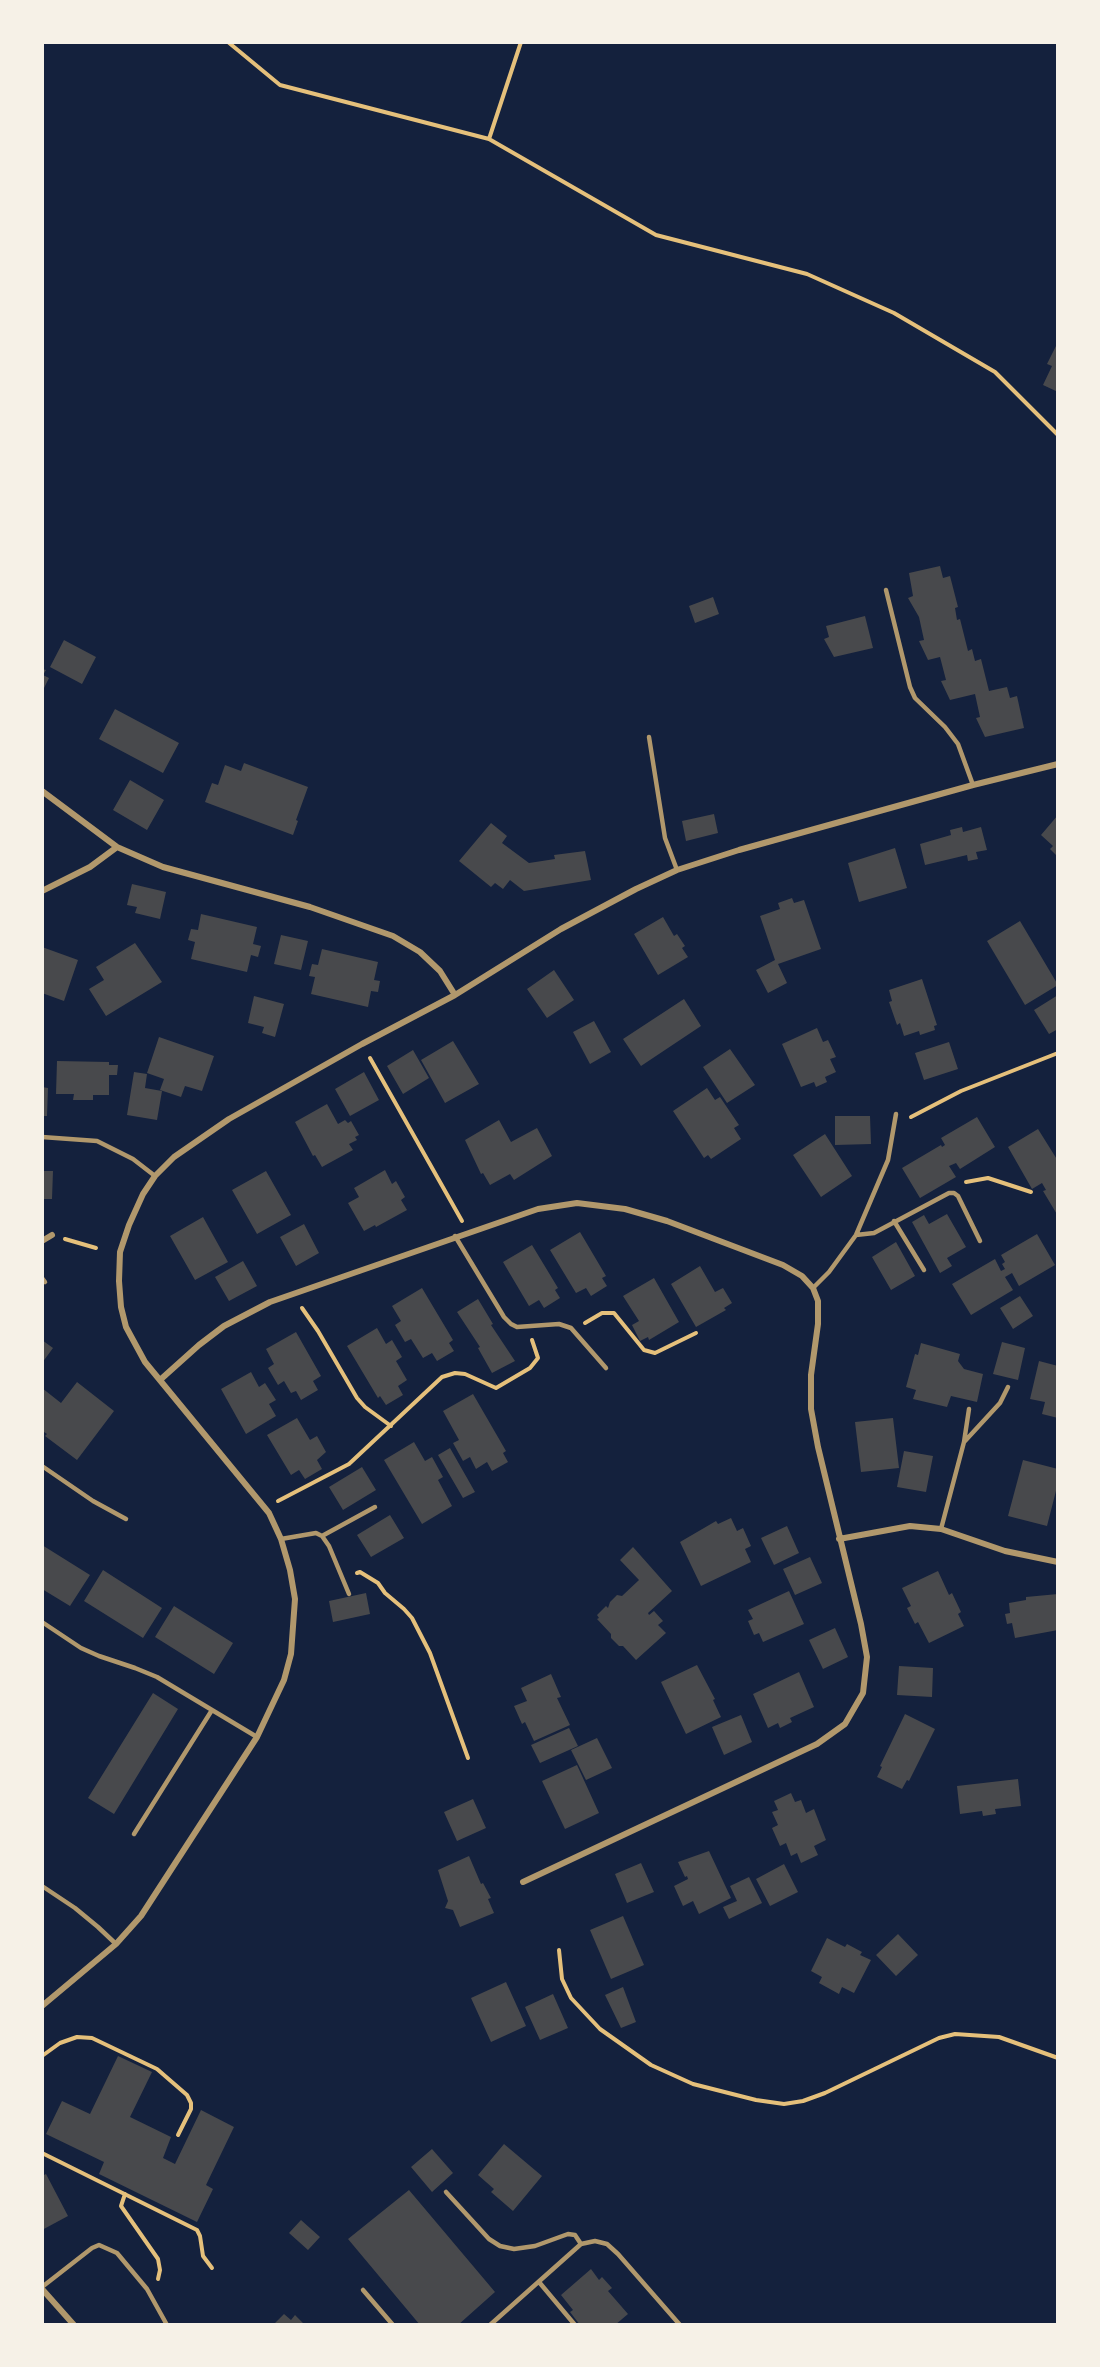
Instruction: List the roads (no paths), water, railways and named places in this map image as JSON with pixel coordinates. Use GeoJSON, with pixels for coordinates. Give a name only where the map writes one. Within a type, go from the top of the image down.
{"type":"FeatureCollection","features":[{"type":"Feature","properties":{"kind":"street"},"geometry":{"type":"LineString","coordinates":[[42,2006],[116,1944],[141,1916],[164,1883],[257,1737],[284,1680],[292,1645],[295,1599],[290,1570],[281,1539],[269,1513],[145,1362],[126,1327],[118,1281],[120,1252],[143,1194],[155,1176],[174,1157],[229,1119],[455,995],[593,911],[677,870],[739,850],[973,785],[1058,765]]}},
{"type":"Feature","properties":{"kind":"street"},"geometry":{"type":"LineString","coordinates":[[42,791],[117,847],[164,867],[310,907],[393,936],[420,952],[440,971],[455,995]]}},
{"type":"Feature","properties":{"kind":"street"},"geometry":{"type":"LineString","coordinates":[[42,891],[90,867],[117,847]]}},
{"type":"Feature","properties":{"kind":"street"},"geometry":{"type":"LineString","coordinates":[[160,1380],[224,1326],[270,1302],[454,1236],[538,1209],[577,1203],[625,1209],[667,1221],[783,1265],[802,1276],[813,1288],[818,1301],[818,1324],[810,1375],[812,1409],[818,1448],[867,1657],[863,1693],[845,1724],[817,1744],[523,1882]]}},
{"type":"Feature","properties":{"kind":"street"},"geometry":{"type":"LineString","coordinates":[[42,1241],[52,1235]]}},
{"type":"Feature","properties":{"kind":"street"},"geometry":{"type":"LineString","coordinates":[[839,1539],[910,1526],[941,1529],[1005,1551],[1058,1562]]}},
{"type":"Feature","properties":{"kind":"street"},"geometry":{"type":"LineString","coordinates":[[42,2288],[74,2325]]}},
{"type":"Feature","properties":{"kind":"lane"},"geometry":{"type":"LineString","coordinates":[[886,590],[910,687],[915,698],[945,727],[958,744],[973,785]]}},
{"type":"Feature","properties":{"kind":"lane"},"geometry":{"type":"LineString","coordinates":[[649,737],[665,838],[677,870]]}},
{"type":"Feature","properties":{"kind":"lane"},"geometry":{"type":"LineString","coordinates":[[813,1288],[829,1272],[856,1235],[888,1160],[896,1114]]}},
{"type":"Feature","properties":{"kind":"lane"},"geometry":{"type":"LineString","coordinates":[[42,1137],[98,1141],[133,1159],[155,1176]]}},
{"type":"Feature","properties":{"kind":"lane"},"geometry":{"type":"LineString","coordinates":[[856,1235],[874,1233],[949,1193],[954,1193],[958,1196],[980,1240]]}},
{"type":"Feature","properties":{"kind":"lane"},"geometry":{"type":"LineString","coordinates":[[894,1221],[924,1270]]}},
{"type":"Feature","properties":{"kind":"lane"},"geometry":{"type":"LineString","coordinates":[[454,1236],[504,1317],[516,1327],[558,1324],[571,1328],[579,1334],[606,1368]]}},
{"type":"Feature","properties":{"kind":"lane"},"geometry":{"type":"LineString","coordinates":[[964,1442],[990,1416],[1008,1387]]}},
{"type":"Feature","properties":{"kind":"lane"},"geometry":{"type":"LineString","coordinates":[[941,1529],[964,1442],[969,1409]]}},
{"type":"Feature","properties":{"kind":"lane"},"geometry":{"type":"LineString","coordinates":[[42,1466],[93,1501],[126,1518]]}},
{"type":"Feature","properties":{"kind":"lane"},"geometry":{"type":"LineString","coordinates":[[322,1536],[375,1507]]}},
{"type":"Feature","properties":{"kind":"lane"},"geometry":{"type":"LineString","coordinates":[[281,1539],[316,1533],[322,1536],[349,1594]]}},
{"type":"Feature","properties":{"kind":"lane"},"geometry":{"type":"LineString","coordinates":[[42,1622],[81,1648],[157,1677],[257,1737]]}},
{"type":"Feature","properties":{"kind":"lane"},"geometry":{"type":"LineString","coordinates":[[134,1834],[212,1710]]}},
{"type":"Feature","properties":{"kind":"lane"},"geometry":{"type":"LineString","coordinates":[[42,1886],[75,1908],[116,1944]]}},
{"type":"Feature","properties":{"kind":"lane"},"geometry":{"type":"LineString","coordinates":[[446,2192],[489,2239],[500,2246],[514,2249],[535,2246],[568,2234],[575,2235],[581,2244]]}},
{"type":"Feature","properties":{"kind":"lane"},"geometry":{"type":"LineString","coordinates":[[490,2325],[581,2244],[595,2241],[607,2244],[618,2254],[680,2325]]}},
{"type":"Feature","properties":{"kind":"lane"},"geometry":{"type":"LineString","coordinates":[[42,2288],[99,2245],[117,2253],[147,2289],[167,2325]]}},
{"type":"Feature","properties":{"kind":"lane"},"geometry":{"type":"LineString","coordinates":[[539,2282],[575,2325]]}},
{"type":"Feature","properties":{"kind":"lane"},"geometry":{"type":"LineString","coordinates":[[363,2290],[393,2325]]}}]}
